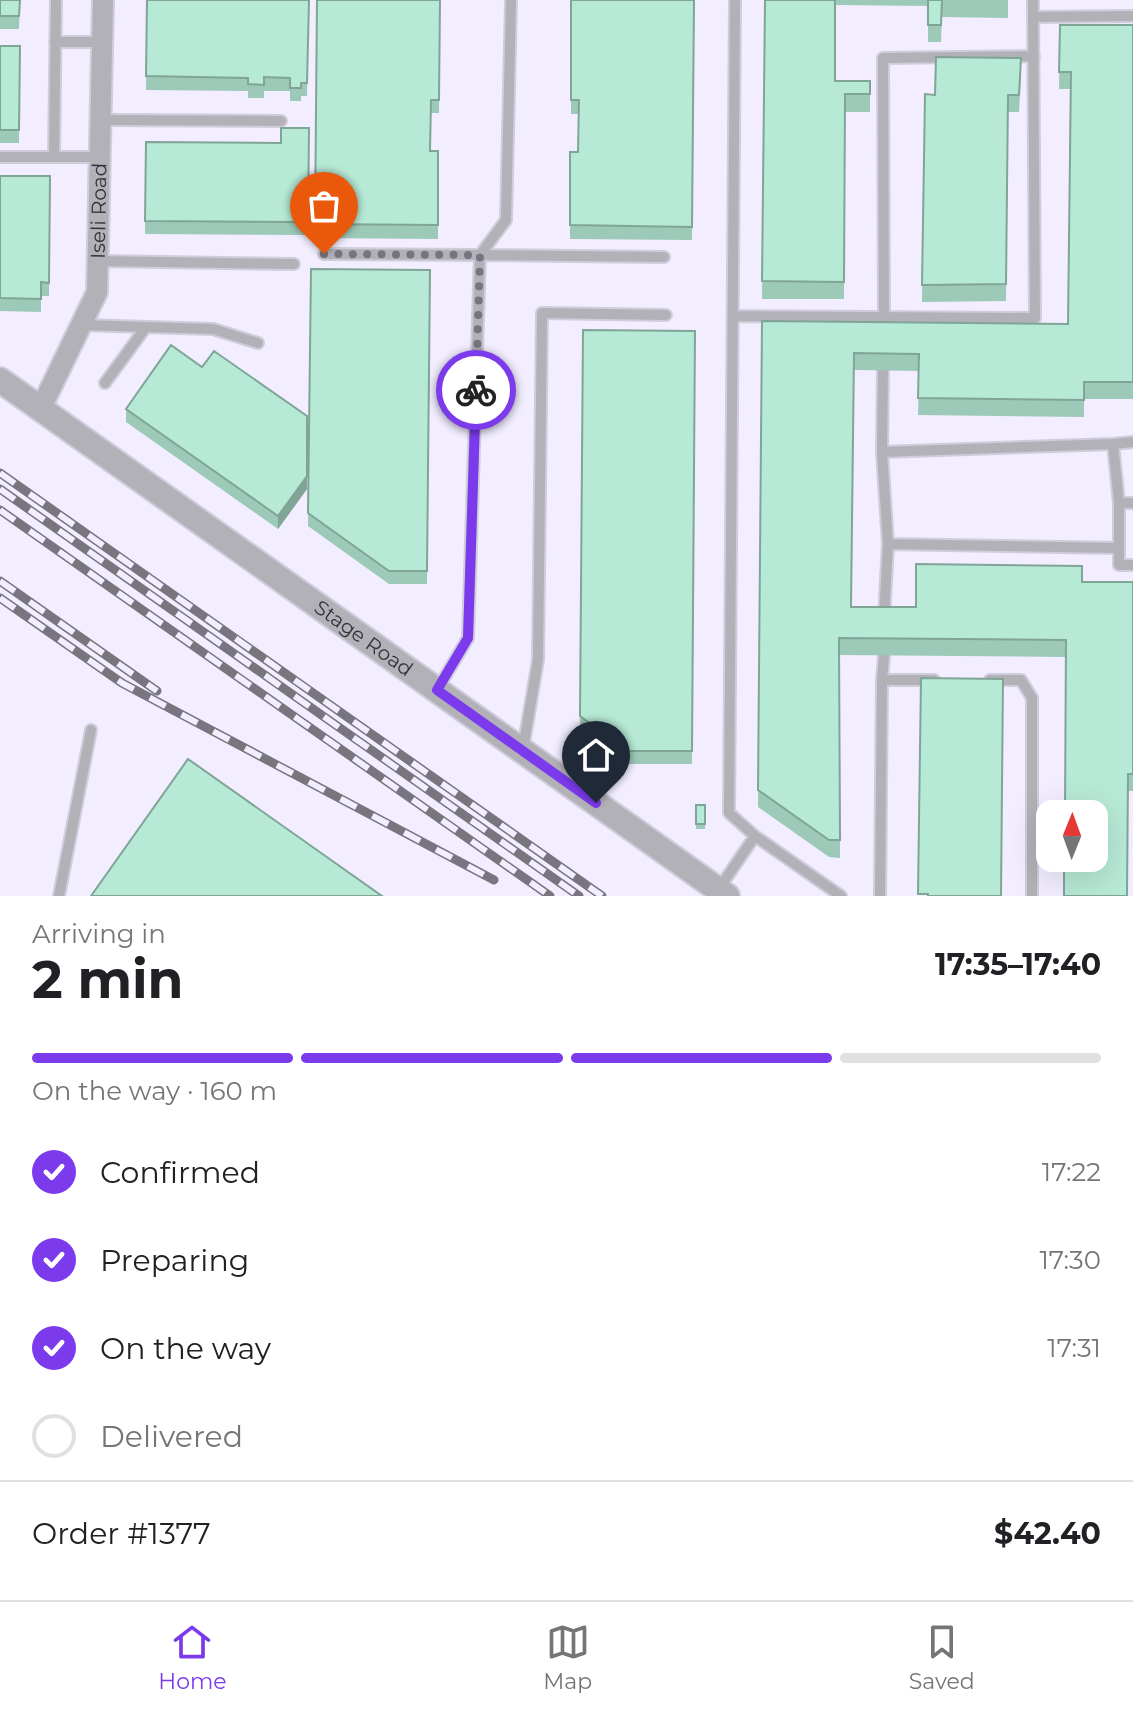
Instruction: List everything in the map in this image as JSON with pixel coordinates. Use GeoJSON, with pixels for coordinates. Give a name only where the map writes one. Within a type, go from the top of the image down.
{"type":"FeatureCollection","features":[{"type":"Feature","properties":{"kind":"street","name":"Iseli Road"},"geometry":{"type":"LineString","coordinates":[[41,408],[97,292],[103,0]]}},
{"type":"Feature","properties":{"kind":"street","name":"Stage Road"},"geometry":{"type":"LineString","coordinates":[[0,380],[722,893]]}},
{"type":"Feature","properties":{"kind":"lane"},"geometry":{"type":"LineString","coordinates":[[54,157],[56,0]]}},
{"type":"Feature","properties":{"kind":"lane"},"geometry":{"type":"LineString","coordinates":[[437,690],[468,638],[480,255],[506,220],[511,0]]}},
{"type":"Feature","properties":{"kind":"lane"},"geometry":{"type":"LineString","coordinates":[[735,0],[729,813],[755,836],[841,896]]}},
{"type":"Feature","properties":{"kind":"lane"},"geometry":{"type":"LineString","coordinates":[[733,316],[1035,318],[1033,0]]}},
{"type":"Feature","properties":{"kind":"lane"},"geometry":{"type":"LineString","coordinates":[[1033,17],[1133,16]]}},
{"type":"Feature","properties":{"kind":"lane"},"geometry":{"type":"LineString","coordinates":[[55,42],[102,42]]}},
{"type":"Feature","properties":{"kind":"lane"},"geometry":{"type":"LineString","coordinates":[[883,339],[883,58],[1034,56]]}},
{"type":"Feature","properties":{"kind":"lane"},"geometry":{"type":"LineString","coordinates":[[100,120],[281,121]]}},
{"type":"Feature","properties":{"kind":"lane"},"geometry":{"type":"LineString","coordinates":[[0,157],[100,157]]}},
{"type":"Feature","properties":{"kind":"lane"},"geometry":{"type":"LineString","coordinates":[[324,254],[664,257]]}},
{"type":"Feature","properties":{"kind":"lane"},"geometry":{"type":"LineString","coordinates":[[98,261],[294,264]]}},
{"type":"Feature","properties":{"kind":"lane"},"geometry":{"type":"LineString","coordinates":[[523,751],[538,660],[542,313],[666,315]]}},
{"type":"Feature","properties":{"kind":"lane"},"geometry":{"type":"LineString","coordinates":[[82,325],[213,329],[258,343]]}},
{"type":"Feature","properties":{"kind":"lane"},"geometry":{"type":"LineString","coordinates":[[105,383],[146,327]]}},
{"type":"Feature","properties":{"kind":"lane"},"geometry":{"type":"LineString","coordinates":[[883,370],[882,452],[888,544],[884,624]]}},
{"type":"Feature","properties":{"kind":"lane"},"geometry":{"type":"LineString","coordinates":[[882,452],[1133,442]]}},
{"type":"Feature","properties":{"kind":"lane"},"geometry":{"type":"LineString","coordinates":[[1113,444],[1119,503],[1119,565],[1133,565]]}},
{"type":"Feature","properties":{"kind":"lane"},"geometry":{"type":"LineString","coordinates":[[1119,503],[1133,503]]}},
{"type":"Feature","properties":{"kind":"lane"},"geometry":{"type":"LineString","coordinates":[[888,544],[1118,548]]}},
{"type":"Feature","properties":{"kind":"lane"},"geometry":{"type":"LineString","coordinates":[[880,896],[884,656]]}},
{"type":"Feature","properties":{"kind":"lane"},"geometry":{"type":"LineString","coordinates":[[882,680],[944,680]]}},
{"type":"Feature","properties":{"kind":"lane"},"geometry":{"type":"LineString","coordinates":[[975,680],[1021,680],[1032,698],[1032,896]]}},
{"type":"Feature","properties":{"kind":"lane"},"geometry":{"type":"LineString","coordinates":[[59,896],[91,730]]}},
{"type":"Feature","properties":{"kind":"lane"},"geometry":{"type":"LineString","coordinates":[[722,893],[755,836]]}},
{"type":"Feature","properties":{"kind":"building"},"geometry":{"type":"Polygon","coordinates":[[[0,0],[20,0],[19,16],[0,16],[0,0]]]}},
{"type":"Feature","properties":{"kind":"building"},"geometry":{"type":"Polygon","coordinates":[[[147,0],[309,0],[307,83],[301,83],[301,88],[290,88],[290,78],[264,77],[264,85],[248,84],[248,78],[146,76],[147,0]]]}},
{"type":"Feature","properties":{"kind":"building"},"geometry":{"type":"Polygon","coordinates":[[[317,0],[440,0],[439,100],[431,100],[430,151],[438,151],[438,225],[315,224],[317,0]]]}},
{"type":"Feature","properties":{"kind":"building"},"geometry":{"type":"Polygon","coordinates":[[[571,0],[694,0],[692,227],[570,225],[570,152],[578,152],[579,100],[571,100],[571,0]]]}},
{"type":"Feature","properties":{"kind":"building"},"geometry":{"type":"Polygon","coordinates":[[[765,0],[835,0],[835,81],[870,81],[870,94],[845,94],[844,282],[762,281],[765,0]]]}},
{"type":"Feature","properties":{"kind":"building"},"geometry":{"type":"Polygon","coordinates":[[[928,0],[942,0],[941,25],[928,25],[928,0]]]}},
{"type":"Feature","properties":{"kind":"building"},"geometry":{"type":"Polygon","coordinates":[[[1060,25],[1133,25],[1133,382],[1084,382],[1084,400],[918,398],[919,354],[854,353],[851,607],[916,607],[916,564],[1082,566],[1082,582],[1133,582],[1133,774],[1128,774],[1127,896],[1064,896],[1064,872],[1108,872],[1108,800],[1065,800],[1066,640],[839,638],[840,840],[829,840],[758,790],[762,321],[1068,324],[1071,72],[1059,72],[1060,25]]]}},
{"type":"Feature","properties":{"kind":"building"},"geometry":{"type":"Polygon","coordinates":[[[0,46],[20,46],[19,130],[0,130],[0,46]]]}},
{"type":"Feature","properties":{"kind":"building"},"geometry":{"type":"Polygon","coordinates":[[[936,57],[1021,58],[1019,95],[1008,95],[1006,284],[922,285],[925,94],[935,95],[936,57]]]}},
{"type":"Feature","properties":{"kind":"building"},"geometry":{"type":"Polygon","coordinates":[[[281,128],[309,128],[308,222],[145,221],[146,142],[281,143],[281,128]]]}},
{"type":"Feature","properties":{"kind":"building"},"geometry":{"type":"Polygon","coordinates":[[[0,176],[50,176],[49,283],[41,282],[41,299],[0,298],[0,176]]]}},
{"type":"Feature","properties":{"kind":"building"},"geometry":{"type":"Polygon","coordinates":[[[311,269],[430,270],[427,571],[389,571],[308,513],[311,269]]]}},
{"type":"Feature","properties":{"kind":"building"},"geometry":{"type":"Polygon","coordinates":[[[583,330],[695,331],[692,751],[628,751],[580,716],[583,330]]]}},
{"type":"Feature","properties":{"kind":"building"},"geometry":{"type":"Polygon","coordinates":[[[171,345],[202,367],[214,351],[307,416],[307,476],[278,516],[126,409],[171,345]]]}},
{"type":"Feature","properties":{"kind":"building"},"geometry":{"type":"Polygon","coordinates":[[[921,678],[1003,679],[1001,896],[918,894],[921,678]]]}},
{"type":"Feature","properties":{"kind":"building"},"geometry":{"type":"Polygon","coordinates":[[[188,759],[382,896],[91,896],[188,759]]]}},
{"type":"Feature","properties":{"kind":"building"},"geometry":{"type":"Polygon","coordinates":[[[696,805],[705,805],[705,824],[696,824],[696,805]]]}},
{"type":"Feature","properties":{"kind":"railway"},"geometry":{"type":"LineString","coordinates":[[0,473],[602,896]]}},
{"type":"Feature","properties":{"kind":"railway"},"geometry":{"type":"LineString","coordinates":[[0,489],[579,896]]}},
{"type":"Feature","properties":{"kind":"railway"},"geometry":{"type":"LineString","coordinates":[[0,510],[550,896]]}},
{"type":"Feature","properties":{"kind":"railway"},"geometry":{"type":"LineString","coordinates":[[0,581],[157,691]]}},
{"type":"Feature","properties":{"kind":"railway"},"geometry":{"type":"LineString","coordinates":[[0,598],[122,683],[494,880]]}},
{"type":"Feature","properties":{"kind":"way so far"},"geometry":{"type":"LineString","coordinates":[[324,254],[480,255],[476,390]]}},
{"type":"Feature","properties":{"kind":"route"},"geometry":{"type":"LineString","coordinates":[[476,390],[468,638],[437,690],[596,803]]}}]}
